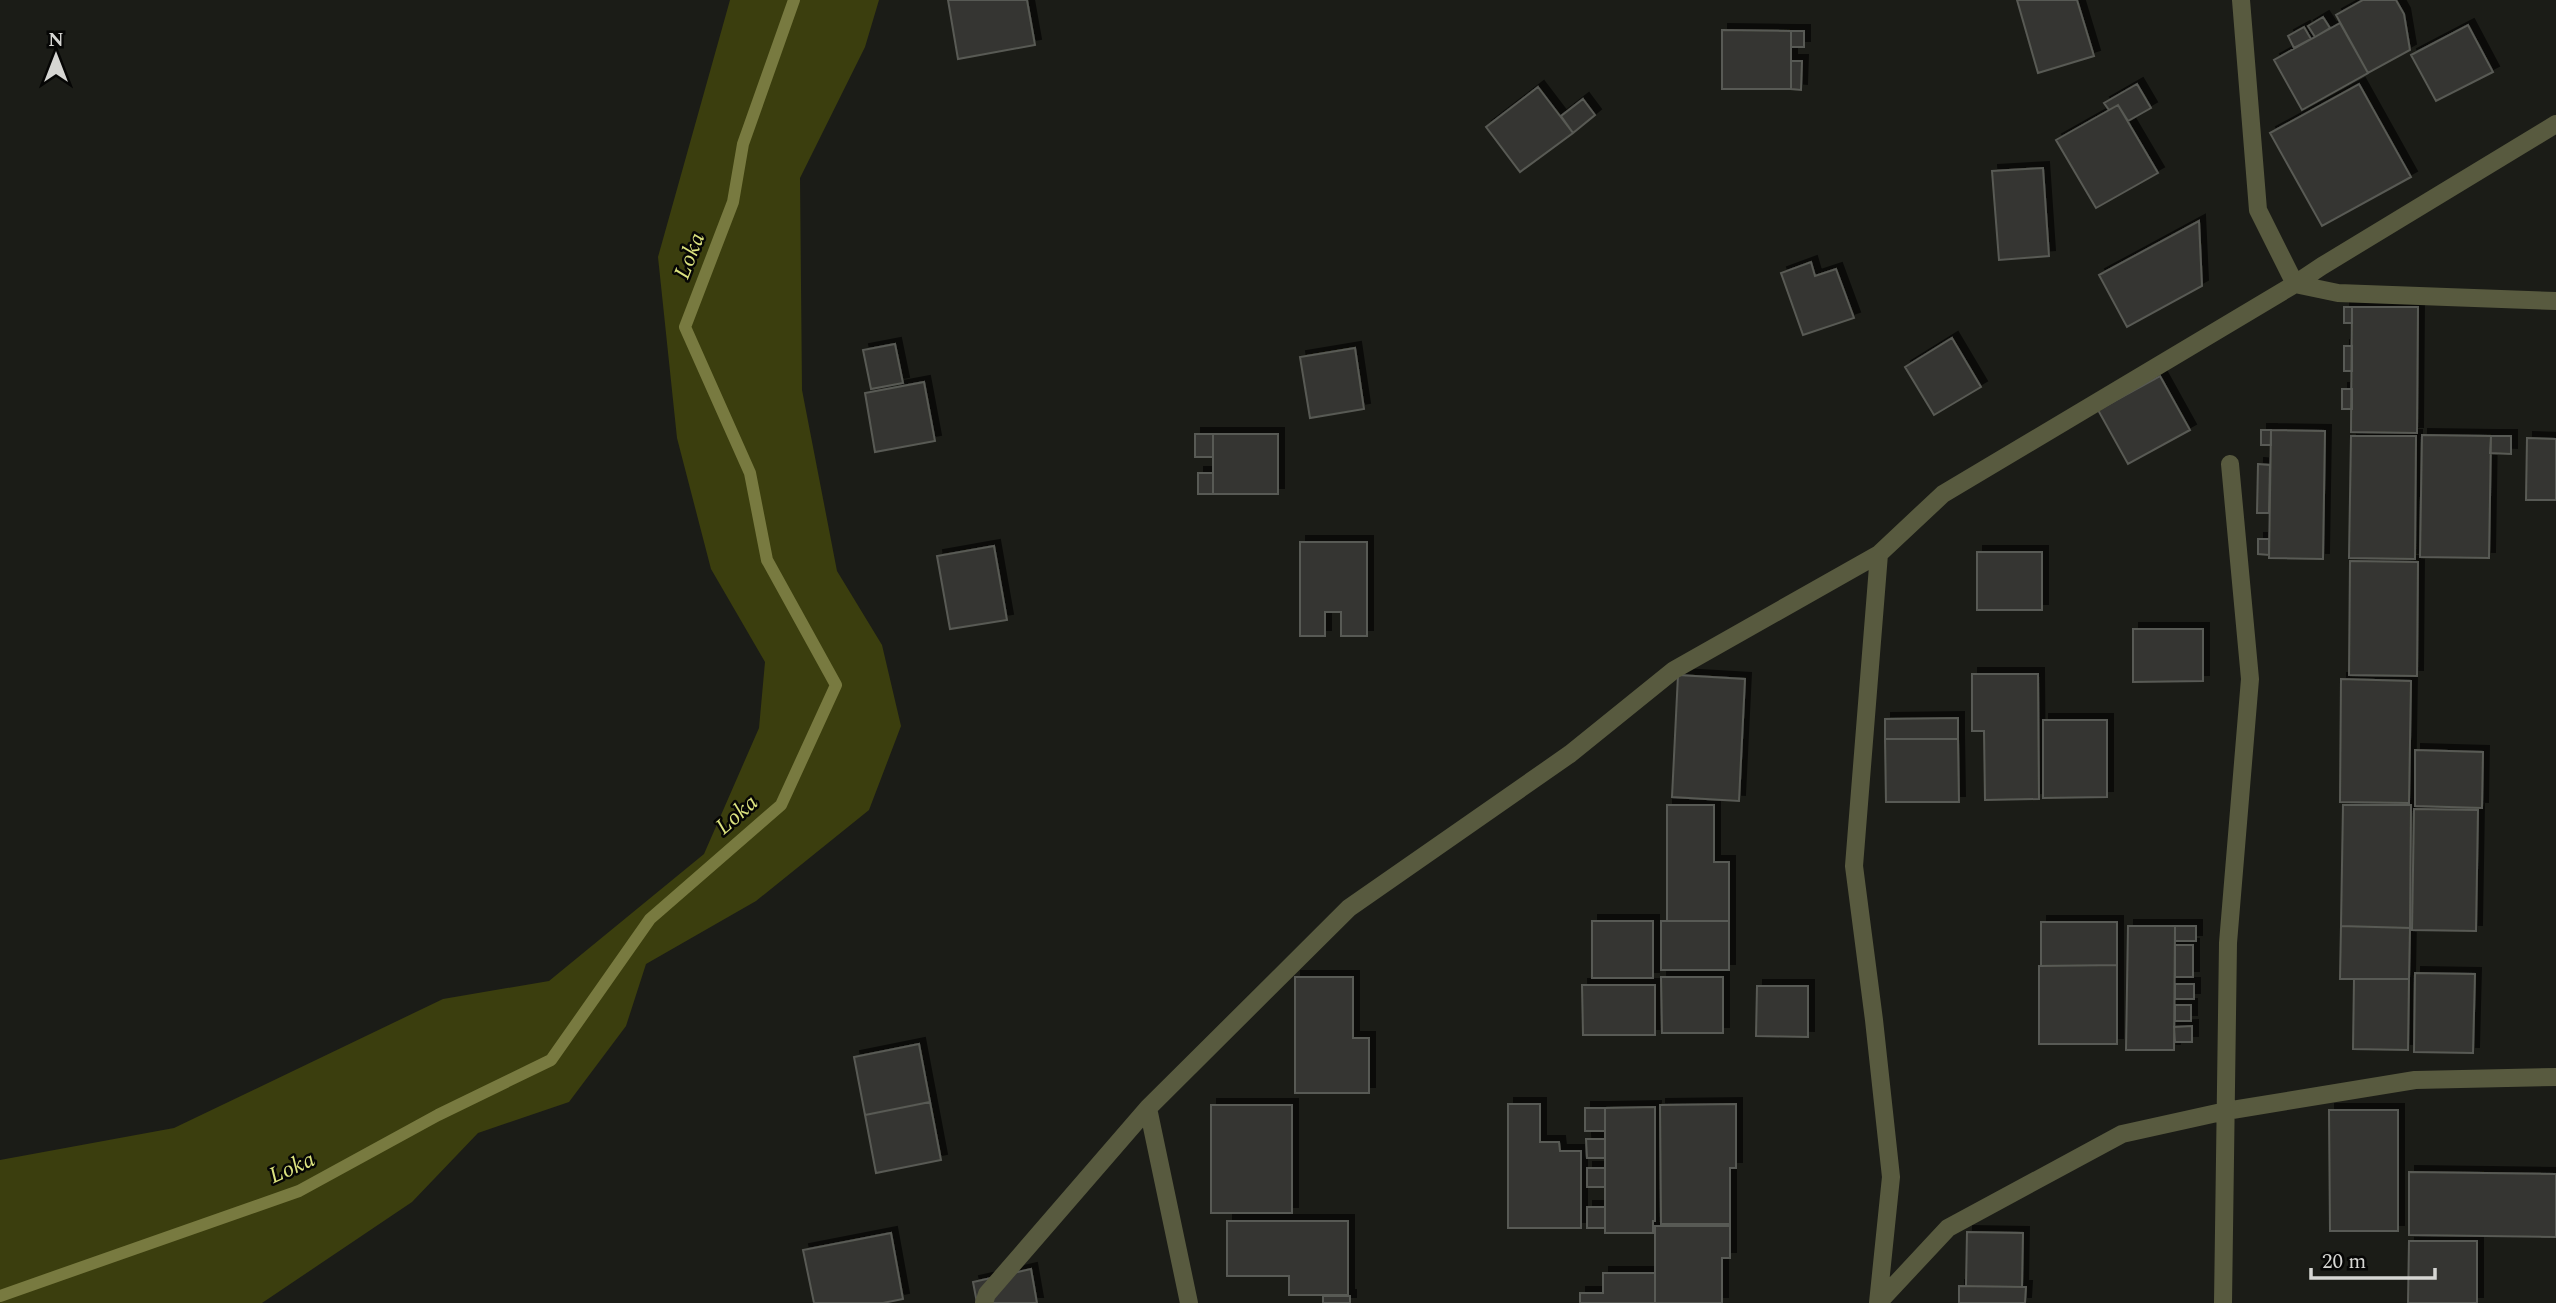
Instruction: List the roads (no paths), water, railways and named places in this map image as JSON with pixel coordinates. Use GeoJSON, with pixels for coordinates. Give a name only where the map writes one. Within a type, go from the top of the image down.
{"type":"FeatureCollection","features":[{"type":"Feature","properties":{"kind":"street"},"geometry":{"type":"LineString","coordinates":[[2241,0],[2258,210],[2295,284]]}},
{"type":"Feature","properties":{"kind":"street"},"geometry":{"type":"LineString","coordinates":[[985,1303],[987,1294],[1148,1108],[1349,908],[1570,754],[1674,670],[1879,554],[1942,494],[2295,284],[2556,124]]}},
{"type":"Feature","properties":{"kind":"street"},"geometry":{"type":"LineString","coordinates":[[2295,284],[2338,293],[2556,301]]}},
{"type":"Feature","properties":{"kind":"street"},"geometry":{"type":"LineString","coordinates":[[2223,1303],[2228,943],[2250,679],[2230,464]]}},
{"type":"Feature","properties":{"kind":"street"},"geometry":{"type":"LineString","coordinates":[[1878,1303],[1891,1177],[1854,866],[1879,554]]}},
{"type":"Feature","properties":{"kind":"street"},"geometry":{"type":"LineString","coordinates":[[1878,1303],[1948,1228],[2122,1134],[2226,1111],[2415,1080],[2556,1077]]}},
{"type":"Feature","properties":{"kind":"street"},"geometry":{"type":"LineString","coordinates":[[1148,1108],[1189,1303]]}},
{"type":"Feature","properties":{"kind":"waterway","name":"Loka"},"geometry":{"type":"LineString","coordinates":[[0,1296],[299,1191],[438,1115],[551,1060],[650,919],[781,805],[836,685],[767,560],[750,473],[685,327],[733,202],[743,144],[794,0]]}}]}
